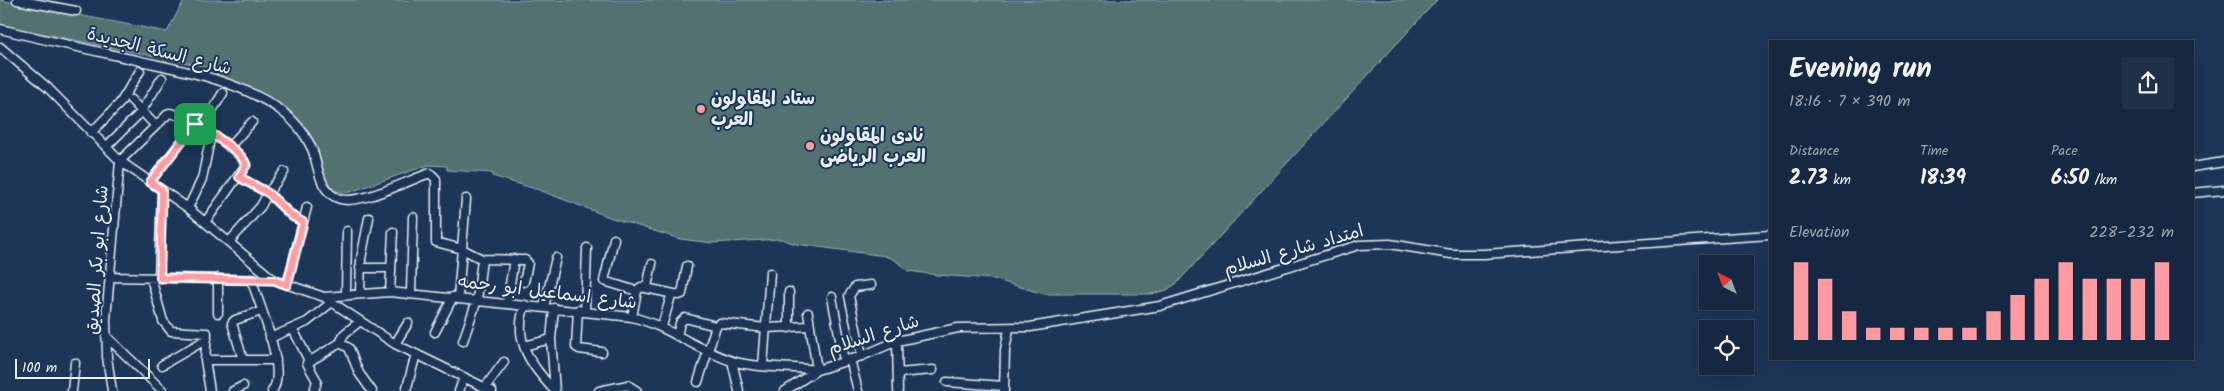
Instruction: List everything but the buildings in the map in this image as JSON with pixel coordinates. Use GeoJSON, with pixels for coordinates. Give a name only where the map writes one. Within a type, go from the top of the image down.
{"type":"FeatureCollection","features":[{"type":"Feature","properties":{"kind":"street"},"geometry":{"type":"LineString","coordinates":[[17,0],[76,11]]}},
{"type":"Feature","properties":{"kind":"street","name":"شارع السكة الجديدة"},"geometry":{"type":"LineString","coordinates":[[0,30],[197,74],[257,96],[279,109],[297,124],[312,149],[320,177],[327,190],[340,199],[355,200],[430,173],[436,179],[434,239],[439,244],[462,249]]}},
{"type":"Feature","properties":{"kind":"street"},"geometry":{"type":"LineString","coordinates":[[0,47],[48,88],[120,161],[206,221],[274,280]]}},
{"type":"Feature","properties":{"kind":"street"},"geometry":{"type":"LineString","coordinates":[[91,133],[120,103],[140,71]]}},
{"type":"Feature","properties":{"kind":"street"},"geometry":{"type":"LineString","coordinates":[[106,147],[142,110],[162,78]]}},
{"type":"Feature","properties":{"kind":"street"},"geometry":{"type":"LineString","coordinates":[[150,182],[223,94]]}},
{"type":"Feature","properties":{"kind":"street"},"geometry":{"type":"LineString","coordinates":[[132,100],[155,125]]}},
{"type":"Feature","properties":{"kind":"street"},"geometry":{"type":"LineString","coordinates":[[120,161],[169,113],[175,113],[198,126],[229,147],[245,160],[246,165],[206,221]]}},
{"type":"Feature","properties":{"kind":"street"},"geometry":{"type":"LineString","coordinates":[[229,147],[252,122]]}},
{"type":"Feature","properties":{"kind":"street"},"geometry":{"type":"LineString","coordinates":[[188,208],[202,179],[211,135]]}},
{"type":"Feature","properties":{"kind":"street","name":"شارع ابو بكر الصديق"},"geometry":{"type":"LineString","coordinates":[[112,391],[106,336],[120,161]]}},
{"type":"Feature","properties":{"kind":"street"},"geometry":{"type":"LineString","coordinates":[[2194,167],[2224,162]]}},
{"type":"Feature","properties":{"kind":"street"},"geometry":{"type":"LineString","coordinates":[[230,241],[262,206],[268,193],[284,172]]}},
{"type":"Feature","properties":{"kind":"street"},"geometry":{"type":"LineString","coordinates":[[239,177],[268,193],[292,216],[303,222]]}},
{"type":"Feature","properties":{"kind":"street"},"geometry":{"type":"LineString","coordinates":[[160,278],[162,190]]}},
{"type":"Feature","properties":{"kind":"street"},"geometry":{"type":"LineString","coordinates":[[2194,193],[2224,190]]}},
{"type":"Feature","properties":{"kind":"street"},"geometry":{"type":"LineString","coordinates":[[435,332],[456,297],[466,199]]}},
{"type":"Feature","properties":{"kind":"street"},"geometry":{"type":"LineString","coordinates":[[287,285],[307,206]]}},
{"type":"Feature","properties":{"kind":"street"},"geometry":{"type":"LineString","coordinates":[[411,294],[413,217]]}},
{"type":"Feature","properties":{"kind":"street"},"geometry":{"type":"LineString","coordinates":[[360,292],[360,268],[369,218]]}},
{"type":"Feature","properties":{"kind":"street"},"geometry":{"type":"LineString","coordinates":[[346,294],[347,231]]}},
{"type":"Feature","properties":{"kind":"street"},"geometry":{"type":"LineString","coordinates":[[390,292],[393,232]]}},
{"type":"Feature","properties":{"kind":"street","name":"امتداد شارع السلام"},"geometry":{"type":"LineString","coordinates":[[1009,329],[1047,325],[1160,306],[1343,249],[1369,243],[1465,254],[1769,236]]}},
{"type":"Feature","properties":{"kind":"street"},"geometry":{"type":"LineString","coordinates":[[614,239],[604,282],[637,290],[641,287],[647,287],[679,295],[682,294],[687,266]]}},
{"type":"Feature","properties":{"kind":"street"},"geometry":{"type":"LineString","coordinates":[[587,248],[576,347],[579,350],[602,352]]}},
{"type":"Feature","properties":{"kind":"street"},"geometry":{"type":"LineString","coordinates":[[462,249],[482,259],[525,260],[528,263],[524,282]]}},
{"type":"Feature","properties":{"kind":"street"},"geometry":{"type":"LineString","coordinates":[[544,307],[556,258]]}},
{"type":"Feature","properties":{"kind":"street"},"geometry":{"type":"LineString","coordinates":[[463,341],[477,300],[482,259]]}},
{"type":"Feature","properties":{"kind":"street"},"geometry":{"type":"LineString","coordinates":[[507,303],[514,259]]}},
{"type":"Feature","properties":{"kind":"street"},"geometry":{"type":"LineString","coordinates":[[647,287],[652,264]]}},
{"type":"Feature","properties":{"kind":"street"},"geometry":{"type":"LineString","coordinates":[[360,268],[391,268]]}},
{"type":"Feature","properties":{"kind":"street"},"geometry":{"type":"LineString","coordinates":[[763,366],[770,274]]}},
{"type":"Feature","properties":{"kind":"street"},"geometry":{"type":"LineString","coordinates":[[110,277],[274,280],[324,296],[359,322],[395,344],[489,389],[504,362]]}},
{"type":"Feature","properties":{"kind":"street"},"geometry":{"type":"LineString","coordinates":[[151,278],[166,327],[171,331],[180,333],[207,336]]}},
{"type":"Feature","properties":{"kind":"street"},"geometry":{"type":"LineString","coordinates":[[218,278],[218,313]]}},
{"type":"Feature","properties":{"kind":"street"},"geometry":{"type":"LineString","coordinates":[[251,279],[270,338],[279,375],[276,386],[272,391]]}},
{"type":"Feature","properties":{"kind":"street"},"geometry":{"type":"LineString","coordinates":[[862,356],[849,296],[855,287],[871,285]]}},
{"type":"Feature","properties":{"kind":"street"},"geometry":{"type":"LineString","coordinates":[[632,316],[637,290]]}},
{"type":"Feature","properties":{"kind":"street","name":"شارع اسماعيل ابو رحمه"},"geometry":{"type":"LineString","coordinates":[[324,296],[360,292],[390,292],[456,297],[632,316],[662,326],[677,336],[732,361],[763,366],[817,370]]}},
{"type":"Feature","properties":{"kind":"street"},"geometry":{"type":"LineString","coordinates":[[789,292],[789,328]]}},
{"type":"Feature","properties":{"kind":"street"},"geometry":{"type":"LineString","coordinates":[[662,326],[674,294]]}},
{"type":"Feature","properties":{"kind":"street"},"geometry":{"type":"LineString","coordinates":[[832,297],[847,360],[858,391]]}},
{"type":"Feature","properties":{"kind":"street"},"geometry":{"type":"LineString","coordinates":[[270,338],[293,329],[314,317],[332,302]]}},
{"type":"Feature","properties":{"kind":"street"},"geometry":{"type":"LineString","coordinates":[[525,305],[520,318],[520,333],[524,346],[537,370],[555,391]]}},
{"type":"Feature","properties":{"kind":"street"},"geometry":{"type":"LineString","coordinates":[[554,308],[551,339],[555,391]]}},
{"type":"Feature","properties":{"kind":"street"},"geometry":{"type":"LineString","coordinates":[[243,360],[232,323],[235,320],[261,311]]}},
{"type":"Feature","properties":{"kind":"street"},"geometry":{"type":"LineString","coordinates":[[808,313],[817,370]]}},
{"type":"Feature","properties":{"kind":"street"},"geometry":{"type":"LineString","coordinates":[[677,336],[680,323],[685,318],[716,326],[725,322],[766,328],[810,326]]}},
{"type":"Feature","properties":{"kind":"street"},"geometry":{"type":"LineString","coordinates":[[309,361],[340,343],[344,334],[359,322]]}},
{"type":"Feature","properties":{"kind":"street"},"geometry":{"type":"LineString","coordinates":[[395,344],[408,323]]}},
{"type":"Feature","properties":{"kind":"street"},"geometry":{"type":"LineString","coordinates":[[698,382],[716,326]]}},
{"type":"Feature","properties":{"kind":"street","name":"شارع السلام"},"geometry":{"type":"LineString","coordinates":[[788,390],[817,370],[862,356],[897,341],[958,328],[1009,329]]}},
{"type":"Feature","properties":{"kind":"street"},"geometry":{"type":"LineString","coordinates":[[293,329],[309,361],[307,365],[317,381],[314,391]]}},
{"type":"Feature","properties":{"kind":"street"},"geometry":{"type":"LineString","coordinates":[[947,382],[1004,388],[1005,350],[1009,329]]}},
{"type":"Feature","properties":{"kind":"street"},"geometry":{"type":"LineString","coordinates":[[106,336],[162,391]]}},
{"type":"Feature","properties":{"kind":"street"},"geometry":{"type":"LineString","coordinates":[[207,336],[205,360],[210,391]]}},
{"type":"Feature","properties":{"kind":"street"},"geometry":{"type":"LineString","coordinates":[[162,365],[207,336]]}},
{"type":"Feature","properties":{"kind":"street"},"geometry":{"type":"LineString","coordinates":[[524,346],[551,339]]}},
{"type":"Feature","properties":{"kind":"street"},"geometry":{"type":"LineString","coordinates":[[897,341],[898,391]]}},
{"type":"Feature","properties":{"kind":"street"},"geometry":{"type":"LineString","coordinates":[[340,343],[349,348],[359,373],[372,391]]}},
{"type":"Feature","properties":{"kind":"street"},"geometry":{"type":"LineString","coordinates":[[406,391],[416,354]]}},
{"type":"Feature","properties":{"kind":"street"},"geometry":{"type":"LineString","coordinates":[[205,360],[276,360]]}},
{"type":"Feature","properties":{"kind":"street"},"geometry":{"type":"LineString","coordinates":[[732,361],[739,391]]}},
{"type":"Feature","properties":{"kind":"street"},"geometry":{"type":"LineString","coordinates":[[72,391],[75,363]]}},
{"type":"Feature","properties":{"kind":"street"},"geometry":{"type":"LineString","coordinates":[[898,372],[933,370]]}},
{"type":"Feature","properties":{"kind":"street"},"geometry":{"type":"LineString","coordinates":[[459,391],[464,377]]}},
{"type":"Feature","properties":{"kind":"street"},"geometry":{"type":"LineString","coordinates":[[603,390],[628,385],[633,386],[637,391]]}},
{"type":"Feature","properties":{"kind":"street"},"geometry":{"type":"LineString","coordinates":[[233,391],[243,386]]}},
{"type":"Feature","properties":{"kind":"green space","name":"نادى المقاولون العرب الرياضى"},"geometry":{"type":"Polygon","coordinates":[[[0,0],[167,32],[184,0],[1437,0],[1177,283],[1167,290],[1151,294],[1044,294],[993,279],[908,271],[895,260],[885,256],[796,244],[781,239],[712,243],[680,239],[612,218],[539,190],[492,176],[493,173],[447,170],[447,166],[428,165],[350,192],[338,192],[330,188],[325,182],[318,154],[306,133],[284,110],[258,91],[239,83],[216,78],[217,69],[0,25],[0,0]]]}},
{"type":"Feature","properties":{"kind":"place","name":"ستاد المقاولون العرب"},"geometry":{"type":"Point","coordinates":[701,109]}},
{"type":"Feature","properties":{"kind":"place","name":"نادى المقاولون العرب الرياضى"},"geometry":{"type":"Point","coordinates":[810,146]}},
{"type":"Feature","properties":{"kind":"route"},"geometry":{"type":"LineString","coordinates":[[195,124],[238,152],[245,160],[245,168],[239,177],[268,193],[280,202],[292,216],[303,222],[287,285],[274,280],[160,278],[162,190],[150,182],[195,124]]}}]}
